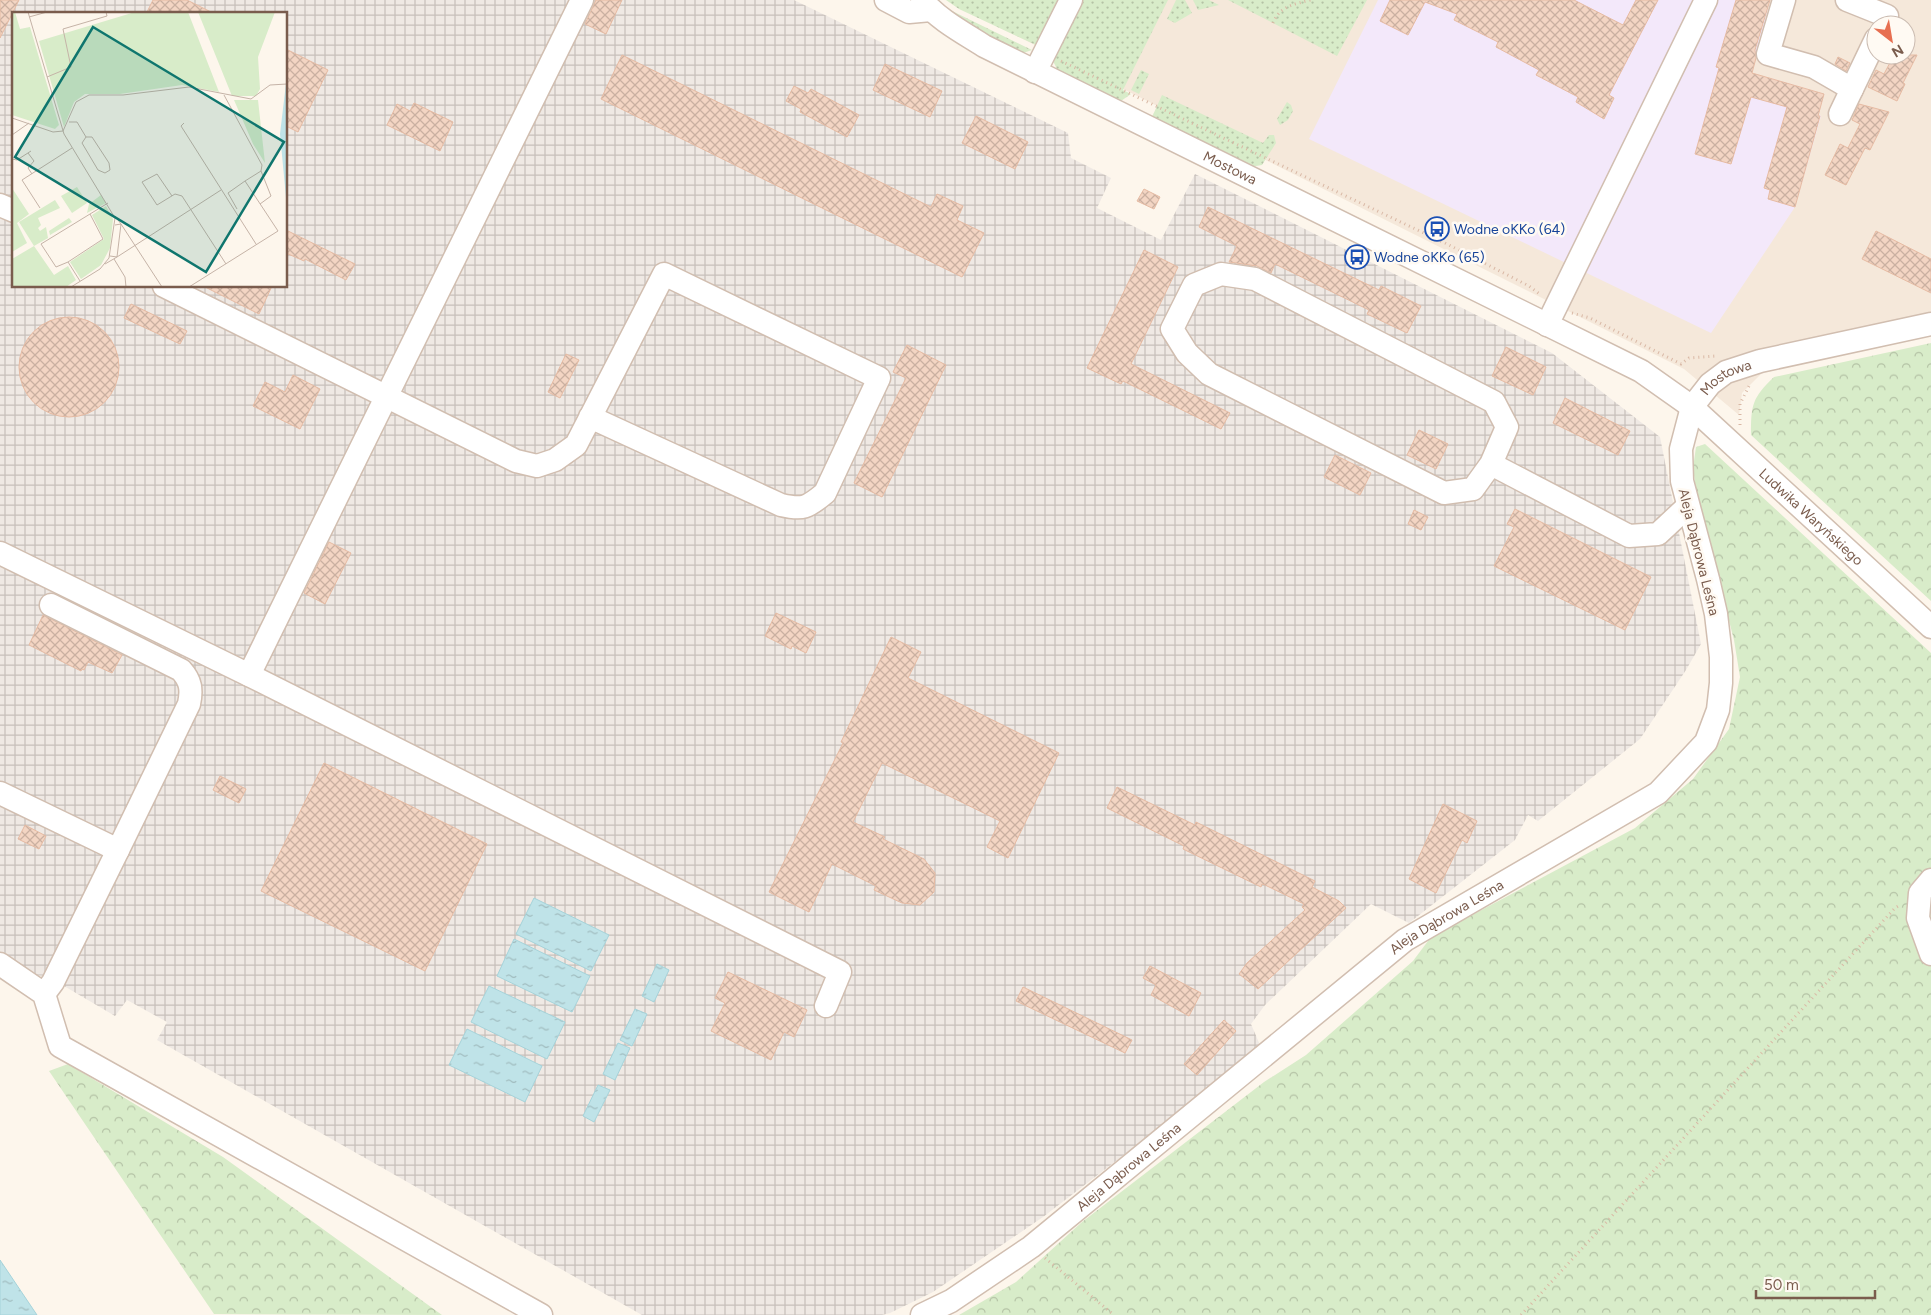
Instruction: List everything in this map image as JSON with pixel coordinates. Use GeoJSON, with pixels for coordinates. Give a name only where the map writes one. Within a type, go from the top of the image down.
{"type":"FeatureCollection","features":[{"type":"Feature","properties":{"kind":"street"},"geometry":{"type":"LineString","coordinates":[[249,675],[582,0]]}},
{"type":"Feature","properties":{"kind":"street"},"geometry":{"type":"LineString","coordinates":[[886,0],[909,12],[926,5]]}},
{"type":"Feature","properties":{"kind":"street"},"geometry":{"type":"LineString","coordinates":[[1040,63],[1072,0]]}},
{"type":"Feature","properties":{"kind":"street"},"geometry":{"type":"LineString","coordinates":[[1552,316],[1706,0]]}},
{"type":"Feature","properties":{"kind":"street"},"geometry":{"type":"LineString","coordinates":[[1784,0],[1768,54],[1814,67],[1852,89]]}},
{"type":"Feature","properties":{"kind":"street"},"geometry":{"type":"LineString","coordinates":[[1847,0],[1888,14]]}},
{"type":"Feature","properties":{"kind":"street","name":"Mostowa"},"geometry":{"type":"LineString","coordinates":[[926,5],[947,23],[984,46],[1040,63],[1552,316],[1641,371],[1692,407],[1710,384],[1726,372],[1760,361],[1931,324]]}},
{"type":"Feature","properties":{"kind":"street"},"geometry":{"type":"LineString","coordinates":[[1840,114],[1866,60]]}},
{"type":"Feature","properties":{"kind":"street"},"geometry":{"type":"LineString","coordinates":[[0,205],[12,210]]}},
{"type":"Feature","properties":{"kind":"street"},"geometry":{"type":"LineString","coordinates":[[168,288],[516,462],[537,466],[555,460],[576,445],[590,417],[664,274],[879,378],[824,493],[814,502],[798,509],[781,506],[590,417]]}},
{"type":"Feature","properties":{"kind":"street"},"geometry":{"type":"LineString","coordinates":[[1221,274],[1255,279],[1494,402],[1507,427],[1491,464],[1474,489],[1444,493],[1209,374],[1187,353],[1172,329],[1194,285],[1221,274]]}},
{"type":"Feature","properties":{"kind":"street","name":"Aleja Dąbrowa Leśna"},"geometry":{"type":"LineString","coordinates":[[922,1315],[951,1302],[1031,1247],[1405,940],[1658,793],[1706,742],[1718,710],[1721,657],[1716,614],[1682,481],[1681,449],[1692,407]]}},
{"type":"Feature","properties":{"kind":"street","name":"Ludwika Waryńskiego"},"geometry":{"type":"LineString","coordinates":[[1692,407],[1931,627]]}},
{"type":"Feature","properties":{"kind":"street"},"geometry":{"type":"LineString","coordinates":[[1491,464],[1629,536],[1658,534],[1688,506]]}},
{"type":"Feature","properties":{"kind":"street"},"geometry":{"type":"LineString","coordinates":[[0,553],[249,675],[840,972],[826,1006]]}},
{"type":"Feature","properties":{"kind":"street"},"geometry":{"type":"LineString","coordinates":[[44,994],[53,982],[189,704],[191,686],[188,677],[181,670],[51,605]]}},
{"type":"Feature","properties":{"kind":"street"},"geometry":{"type":"LineString","coordinates":[[0,793],[118,850]]}},
{"type":"Feature","properties":{"kind":"street"},"geometry":{"type":"LineString","coordinates":[[1926,886],[1918,918],[1931,954]]}},
{"type":"Feature","properties":{"kind":"street"},"geometry":{"type":"LineString","coordinates":[[0,964],[44,994],[60,1046],[541,1315]]}},
{"type":"Feature","properties":{"kind":"path"},"geometry":{"type":"LineString","coordinates":[[1287,7],[1293,0]]}},
{"type":"Feature","properties":{"kind":"path"},"geometry":{"type":"LineString","coordinates":[[1273,23],[1276,16],[1287,7],[1294,3],[1311,0]]}},
{"type":"Feature","properties":{"kind":"path"},"geometry":{"type":"LineString","coordinates":[[1040,63],[1275,163],[1445,243],[1529,286],[1552,316],[1574,314],[1590,318],[1682,364]]}},
{"type":"Feature","properties":{"kind":"path"},"geometry":{"type":"LineString","coordinates":[[1521,1315],[1895,908],[1926,886]]}},
{"type":"Feature","properties":{"kind":"path"},"geometry":{"type":"LineString","coordinates":[[1031,1247],[1114,1315]]}},
{"type":"Feature","properties":{"kind":"shaded area"},"geometry":{"type":"Polygon","coordinates":[[[0,0],[794,0],[1068,133],[1071,158],[1111,178],[1097,208],[1161,240],[1195,174],[1552,353],[1660,437],[1701,644],[1640,739],[1538,821],[1528,815],[1515,840],[1409,923],[1371,904],[1265,1005],[1251,1024],[1260,1045],[1199,1097],[1043,1217],[933,1292],[890,1313],[882,1315],[642,1315],[157,1040],[167,1022],[127,1000],[115,1016],[47,976],[0,973],[0,0]]]}},
{"type":"Feature","properties":{"kind":"shaded area"},"geometry":{"type":"Polygon","coordinates":[[[973,0],[1931,0],[1931,333],[1762,373],[1742,393],[1739,415],[1684,369],[1003,29],[973,0]]]}},
{"type":"Feature","properties":{"kind":"shaded area"},"geometry":{"type":"Polygon","coordinates":[[[1378,0],[1770,0],[1751,77],[1769,81],[1770,78],[1824,94],[1818,115],[1821,116],[1795,207],[1711,333],[1309,139],[1378,0]]]}},
{"type":"Feature","properties":{"kind":"green space"},"geometry":{"type":"Polygon","coordinates":[[[946,0],[1062,0],[1038,46],[959,9],[946,0]]]}},
{"type":"Feature","properties":{"kind":"green space"},"geometry":{"type":"Polygon","coordinates":[[[1079,0],[1168,0],[1123,90],[1131,94],[1121,101],[1058,71],[1052,59],[1079,0]]]}},
{"type":"Feature","properties":{"kind":"green space"},"geometry":{"type":"Polygon","coordinates":[[[1176,0],[1185,0],[1192,13],[1175,23],[1167,19],[1176,0]]]}},
{"type":"Feature","properties":{"kind":"green space"},"geometry":{"type":"Polygon","coordinates":[[[1193,0],[1209,0],[1219,5],[1198,10],[1193,0]]]}},
{"type":"Feature","properties":{"kind":"green space"},"geometry":{"type":"Polygon","coordinates":[[[1228,0],[1367,0],[1337,56],[1228,0]]]}},
{"type":"Feature","properties":{"kind":"green space"},"geometry":{"type":"Polygon","coordinates":[[[950,10],[1032,50],[1020,54],[979,32],[950,10]]]}},
{"type":"Feature","properties":{"kind":"green space"},"geometry":{"type":"Polygon","coordinates":[[[1141,70],[1149,74],[1139,94],[1131,90],[1141,70]]]}},
{"type":"Feature","properties":{"kind":"green space"},"geometry":{"type":"Polygon","coordinates":[[[1162,95],[1263,143],[1269,135],[1274,135],[1276,143],[1262,165],[1250,167],[1152,117],[1162,95]]]}},
{"type":"Feature","properties":{"kind":"green space"},"geometry":{"type":"Polygon","coordinates":[[[1287,102],[1291,105],[1293,111],[1288,120],[1280,125],[1277,119],[1287,102]]]}},
{"type":"Feature","properties":{"kind":"green space"},"geometry":{"type":"Polygon","coordinates":[[[1931,343],[1931,601],[1751,435],[1751,416],[1757,397],[1774,377],[1931,343]]]}},
{"type":"Feature","properties":{"kind":"green space"},"geometry":{"type":"Polygon","coordinates":[[[1705,444],[1931,653],[1931,1315],[959,1315],[1016,1282],[1082,1222],[1264,1082],[1306,1055],[1413,961],[1431,937],[1635,828],[1693,779],[1729,729],[1740,677],[1734,640],[1697,497],[1693,468],[1696,447],[1705,444]]]}},
{"type":"Feature","properties":{"kind":"green space"},"geometry":{"type":"Polygon","coordinates":[[[68,1064],[223,1157],[442,1315],[214,1314],[49,1071],[68,1064]]]}},
{"type":"Feature","properties":{"kind":"water"},"geometry":{"type":"Polygon","coordinates":[[[534,898],[609,935],[591,971],[516,934],[534,898]]]}},
{"type":"Feature","properties":{"kind":"water"},"geometry":{"type":"Polygon","coordinates":[[[514,939],[590,976],[572,1012],[497,976],[514,939]]]}},
{"type":"Feature","properties":{"kind":"water"},"geometry":{"type":"Polygon","coordinates":[[[657,964],[669,970],[654,1002],[642,996],[657,964]]]}},
{"type":"Feature","properties":{"kind":"water"},"geometry":{"type":"Polygon","coordinates":[[[489,986],[565,1022],[547,1059],[471,1022],[489,986]]]}},
{"type":"Feature","properties":{"kind":"water"},"geometry":{"type":"Polygon","coordinates":[[[635,1009],[647,1014],[632,1046],[620,1040],[635,1009]]]}},
{"type":"Feature","properties":{"kind":"water"},"geometry":{"type":"Polygon","coordinates":[[[467,1029],[542,1066],[525,1102],[449,1065],[467,1029]]]}},
{"type":"Feature","properties":{"kind":"water"},"geometry":{"type":"Polygon","coordinates":[[[618,1043],[630,1048],[615,1080],[603,1074],[618,1043]]]}},
{"type":"Feature","properties":{"kind":"water"},"geometry":{"type":"Polygon","coordinates":[[[598,1085],[610,1090],[594,1122],[583,1116],[598,1085]]]}},
{"type":"Feature","properties":{"kind":"water"},"geometry":{"type":"Polygon","coordinates":[[[0,1260],[37,1315],[0,1315],[0,1260]]]}},
{"type":"Feature","properties":{"kind":"building"},"geometry":{"type":"Polygon","coordinates":[[[0,0],[19,0],[12,12],[0,38],[0,0]]]}},
{"type":"Feature","properties":{"kind":"building"},"geometry":{"type":"Polygon","coordinates":[[[153,0],[187,0],[211,12],[147,12],[153,0]]]}},
{"type":"Feature","properties":{"kind":"building"},"geometry":{"type":"Polygon","coordinates":[[[596,0],[622,0],[606,34],[585,24],[596,0]]]}},
{"type":"Feature","properties":{"kind":"building"},"geometry":{"type":"Polygon","coordinates":[[[1390,0],[1574,0],[1623,25],[1636,0],[1658,0],[1609,95],[1614,98],[1604,119],[1576,102],[1578,97],[1536,75],[1539,70],[1496,47],[1498,42],[1454,20],[1457,14],[1425,2],[1408,35],[1380,21],[1390,0]]]}},
{"type":"Feature","properties":{"kind":"building"},"geometry":{"type":"Polygon","coordinates":[[[1736,0],[1770,0],[1755,50],[1756,58],[1752,73],[1824,94],[1818,116],[1820,116],[1795,207],[1768,199],[1770,190],[1764,188],[1787,107],[1751,97],[1731,164],[1695,154],[1719,68],[1716,67],[1736,0]]]}},
{"type":"Feature","properties":{"kind":"building"},"geometry":{"type":"Polygon","coordinates":[[[288,50],[328,70],[298,132],[288,127],[288,50]]]}},
{"type":"Feature","properties":{"kind":"building"},"geometry":{"type":"Polygon","coordinates":[[[622,55],[931,207],[937,194],[963,206],[957,220],[984,233],[962,277],[601,99],[622,55]]]}},
{"type":"Feature","properties":{"kind":"building"},"geometry":{"type":"Polygon","coordinates":[[[1838,57],[1850,63],[1846,71],[1835,64],[1838,57]]]}},
{"type":"Feature","properties":{"kind":"building"},"geometry":{"type":"Polygon","coordinates":[[[885,64],[942,91],[930,117],[873,90],[885,64]]]}},
{"type":"Feature","properties":{"kind":"building"},"geometry":{"type":"Polygon","coordinates":[[[1889,65],[1912,65],[1897,101],[1868,87],[1876,70],[1884,74],[1889,65]]]}},
{"type":"Feature","properties":{"kind":"building"},"geometry":{"type":"Polygon","coordinates":[[[794,86],[808,93],[811,89],[859,115],[847,137],[800,112],[801,109],[786,101],[794,86]]]}},
{"type":"Feature","properties":{"kind":"building"},"geometry":{"type":"Polygon","coordinates":[[[414,103],[453,122],[440,151],[387,125],[397,104],[410,111],[414,103]]]}},
{"type":"Feature","properties":{"kind":"building"},"geometry":{"type":"Polygon","coordinates":[[[1859,104],[1889,112],[1870,150],[1865,148],[1846,185],[1825,175],[1840,144],[1848,148],[1860,124],[1852,120],[1859,104]]]}},
{"type":"Feature","properties":{"kind":"building"},"geometry":{"type":"Polygon","coordinates":[[[976,116],[1028,142],[1015,169],[962,143],[976,116]]]}},
{"type":"Feature","properties":{"kind":"building"},"geometry":{"type":"Polygon","coordinates":[[[1144,189],[1160,197],[1154,209],[1137,201],[1144,189]]]}},
{"type":"Feature","properties":{"kind":"building"},"geometry":{"type":"Polygon","coordinates":[[[1208,207],[1379,290],[1381,286],[1421,306],[1407,333],[1367,314],[1369,310],[1275,264],[1271,273],[1257,266],[1229,262],[1237,246],[1199,227],[1208,207]]]}},
{"type":"Feature","properties":{"kind":"building"},"geometry":{"type":"Polygon","coordinates":[[[288,231],[355,264],[346,280],[305,259],[304,261],[288,254],[288,231]]]}},
{"type":"Feature","properties":{"kind":"building"},"geometry":{"type":"Polygon","coordinates":[[[1876,231],[1931,259],[1931,293],[1862,259],[1876,231]]]}},
{"type":"Feature","properties":{"kind":"building"},"geometry":{"type":"Polygon","coordinates":[[[1144,250],[1178,267],[1131,364],[1230,413],[1221,429],[1123,381],[1121,384],[1087,368],[1144,250]]]}},
{"type":"Feature","properties":{"kind":"building"},"geometry":{"type":"Polygon","coordinates":[[[207,288],[271,288],[259,314],[207,288]]]}},
{"type":"Feature","properties":{"kind":"building"},"geometry":{"type":"Polygon","coordinates":[[[131,304],[187,331],[180,344],[124,318],[131,304]]]}},
{"type":"Feature","properties":{"kind":"building"},"geometry":{"type":"Polygon","coordinates":[[[69,317],[79,318],[97,325],[111,339],[118,357],[118,377],[111,395],[97,409],[79,416],[69,417],[59,416],[41,409],[27,395],[20,377],[19,367],[20,357],[27,339],[41,325],[59,318],[69,317]]]}},
{"type":"Feature","properties":{"kind":"building"},"geometry":{"type":"Polygon","coordinates":[[[907,345],[946,365],[882,497],[854,483],[906,378],[893,372],[907,345]]]}},
{"type":"Feature","properties":{"kind":"building"},"geometry":{"type":"Polygon","coordinates":[[[1506,347],[1546,367],[1533,395],[1492,376],[1506,347]]]}},
{"type":"Feature","properties":{"kind":"building"},"geometry":{"type":"Polygon","coordinates":[[[566,354],[579,360],[560,398],[548,392],[566,354]]]}},
{"type":"Feature","properties":{"kind":"building"},"geometry":{"type":"Polygon","coordinates":[[[293,375],[320,389],[300,429],[253,406],[265,382],[285,392],[293,375]]]}},
{"type":"Feature","properties":{"kind":"building"},"geometry":{"type":"Polygon","coordinates":[[[1565,398],[1630,431],[1618,455],[1553,423],[1565,398]]]}},
{"type":"Feature","properties":{"kind":"building"},"geometry":{"type":"Polygon","coordinates":[[[1419,430],[1448,444],[1436,469],[1407,455],[1419,430]]]}},
{"type":"Feature","properties":{"kind":"building"},"geometry":{"type":"Polygon","coordinates":[[[1335,455],[1371,473],[1360,495],[1324,477],[1335,455]]]}},
{"type":"Feature","properties":{"kind":"building"},"geometry":{"type":"Polygon","coordinates":[[[1515,509],[1651,577],[1625,630],[1494,566],[1514,527],[1507,524],[1515,509]]]}},
{"type":"Feature","properties":{"kind":"building"},"geometry":{"type":"Polygon","coordinates":[[[1414,510],[1428,517],[1421,530],[1408,524],[1414,510]]]}},
{"type":"Feature","properties":{"kind":"building"},"geometry":{"type":"Polygon","coordinates":[[[329,542],[351,553],[325,604],[304,593],[329,542]]]}},
{"type":"Feature","properties":{"kind":"building"},"geometry":{"type":"Polygon","coordinates":[[[776,613],[816,632],[806,653],[792,646],[791,649],[765,636],[776,613]]]}},
{"type":"Feature","properties":{"kind":"building"},"geometry":{"type":"Polygon","coordinates":[[[43,615],[122,655],[112,673],[88,662],[84,670],[82,669],[81,671],[29,645],[43,615]]]}},
{"type":"Feature","properties":{"kind":"building"},"geometry":{"type":"Polygon","coordinates":[[[891,637],[921,652],[908,678],[1059,753],[1008,858],[987,847],[1000,821],[882,763],[853,822],[924,859],[935,873],[934,892],[920,905],[902,903],[874,890],[876,886],[832,864],[809,912],[769,892],[843,743],[841,742],[891,637]]]}},
{"type":"Feature","properties":{"kind":"building"},"geometry":{"type":"Polygon","coordinates":[[[324,763],[487,844],[425,971],[261,891],[324,763]]]}},
{"type":"Feature","properties":{"kind":"building"},"geometry":{"type":"Polygon","coordinates":[[[220,776],[246,789],[239,803],[213,790],[220,776]]]}},
{"type":"Feature","properties":{"kind":"building"},"geometry":{"type":"Polygon","coordinates":[[[1117,787],[1195,825],[1196,822],[1315,881],[1312,887],[1339,901],[1346,908],[1258,989],[1239,974],[1247,963],[1305,910],[1302,907],[1304,904],[1265,885],[1262,884],[1261,887],[1183,849],[1184,846],[1107,808],[1117,787]]]}},
{"type":"Feature","properties":{"kind":"building"},"geometry":{"type":"Polygon","coordinates":[[[1443,804],[1477,821],[1467,843],[1462,840],[1436,893],[1409,879],[1443,804]]]}},
{"type":"Feature","properties":{"kind":"building"},"geometry":{"type":"Polygon","coordinates":[[[25,825],[46,836],[39,849],[18,839],[25,825]]]}},
{"type":"Feature","properties":{"kind":"building"},"geometry":{"type":"Polygon","coordinates":[[[1150,966],[1201,993],[1189,1016],[1151,995],[1156,985],[1143,978],[1150,966]]]}},
{"type":"Feature","properties":{"kind":"building"},"geometry":{"type":"Polygon","coordinates":[[[728,972],[807,1010],[794,1037],[784,1032],[771,1060],[711,1031],[725,1003],[715,998],[728,972]]]}},
{"type":"Feature","properties":{"kind":"building"},"geometry":{"type":"Polygon","coordinates":[[[1023,987],[1132,1040],[1125,1053],[1016,1001],[1023,987]]]}},
{"type":"Feature","properties":{"kind":"building"},"geometry":{"type":"Polygon","coordinates":[[[1224,1020],[1236,1031],[1197,1075],[1184,1064],[1224,1020]]]}},
{"type":"Feature","properties":{"kind":"place","name":"Wodne oKKo (64)"},"geometry":{"type":"Point","coordinates":[1437,229]}},
{"type":"Feature","properties":{"kind":"place","name":"Wodne oKKo (65)"},"geometry":{"type":"Point","coordinates":[1357,257]}}]}
